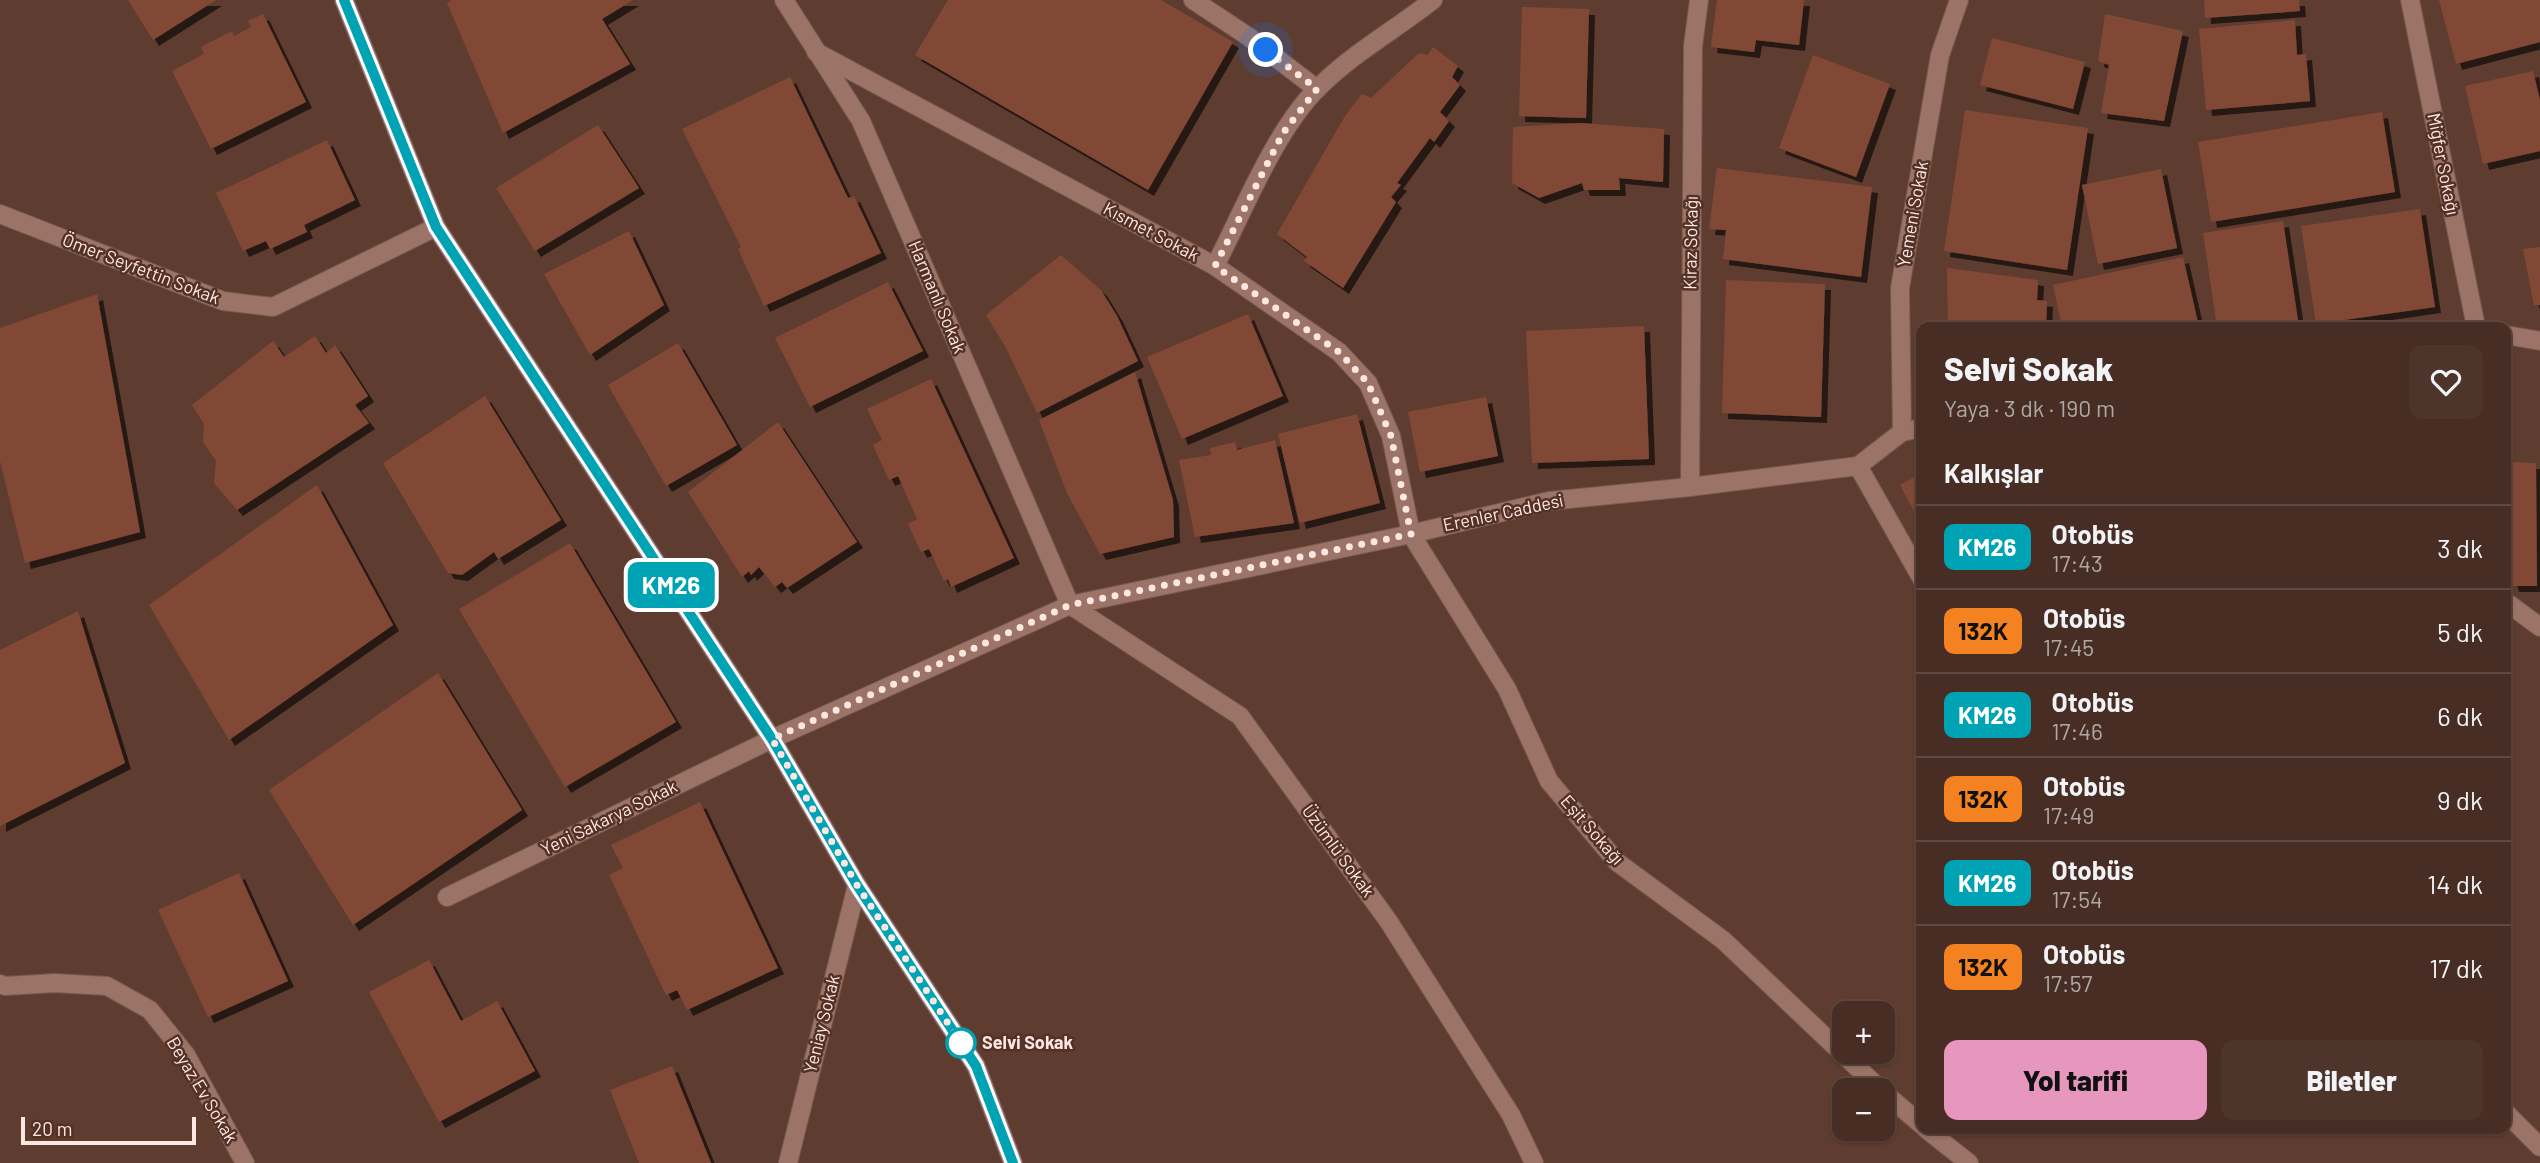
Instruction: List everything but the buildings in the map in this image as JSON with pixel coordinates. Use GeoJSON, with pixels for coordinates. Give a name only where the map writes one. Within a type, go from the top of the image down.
{"type":"FeatureCollection","features":[{"type":"Feature","properties":{"kind":"street"},"geometry":{"type":"LineString","coordinates":[[344,0],[436,227],[772,739],[857,885],[976,1066],[1013,1163]]}},
{"type":"Feature","properties":{"kind":"street","name":"Harmanlı Sokak"},"geometry":{"type":"LineString","coordinates":[[784,0],[861,121],[1070,605]]}},
{"type":"Feature","properties":{"kind":"street"},"geometry":{"type":"LineString","coordinates":[[1193,0],[1250,37],[1317,89]]}},
{"type":"Feature","properties":{"kind":"street"},"geometry":{"type":"LineString","coordinates":[[1215,266],[1283,133],[1317,89],[1352,57],[1433,0]]}},
{"type":"Feature","properties":{"kind":"street","name":"Kiraz Sokağı"},"geometry":{"type":"LineString","coordinates":[[1690,487],[1693,46],[1699,0]]}},
{"type":"Feature","properties":{"kind":"street","name":"Yemeni Sokak"},"geometry":{"type":"LineString","coordinates":[[1902,432],[1900,288],[1940,55],[1959,0]]}},
{"type":"Feature","properties":{"kind":"street","name":"Miğfer Sokağı"},"geometry":{"type":"LineString","coordinates":[[2410,0],[2475,322]]}},
{"type":"Feature","properties":{"kind":"street","name":"Kısmet Sokak"},"geometry":{"type":"LineString","coordinates":[[816,52],[1215,266],[1339,352],[1368,383],[1391,436],[1411,534]]}},
{"type":"Feature","properties":{"kind":"street","name":"Ömer Seyfettin Sokak"},"geometry":{"type":"LineString","coordinates":[[0,214],[223,302],[272,307],[436,227]]}},
{"type":"Feature","properties":{"kind":"street"},"geometry":{"type":"LineString","coordinates":[[2511,336],[2540,341]]}},
{"type":"Feature","properties":{"kind":"street"},"geometry":{"type":"LineString","coordinates":[[1916,429],[1902,432],[1858,466],[1916,568]]}},
{"type":"Feature","properties":{"kind":"street","name":"Erenler Caddesi"},"geometry":{"type":"LineString","coordinates":[[772,739],[1070,605],[1411,534],[1549,501],[1858,466]]}},
{"type":"Feature","properties":{"kind":"street","name":"Eşit Sokağı"},"geometry":{"type":"LineString","coordinates":[[1411,534],[1507,689],[1549,781],[1616,862],[1723,940],[1868,1078]]}},
{"type":"Feature","properties":{"kind":"street","name":"Üzümlü Sokak"},"geometry":{"type":"LineString","coordinates":[[1070,605],[1240,716],[1389,922],[1511,1115],[1534,1163]]}},
{"type":"Feature","properties":{"kind":"street"},"geometry":{"type":"LineString","coordinates":[[2511,606],[2540,627]]}},
{"type":"Feature","properties":{"kind":"street","name":"Yeni Sakarya Sokak"},"geometry":{"type":"LineString","coordinates":[[447,897],[772,739]]}},
{"type":"Feature","properties":{"kind":"street","name":"Yeniay Sokak"},"geometry":{"type":"LineString","coordinates":[[788,1163],[857,885]]}},
{"type":"Feature","properties":{"kind":"street","name":"Beyaz Ev Sokak"},"geometry":{"type":"LineString","coordinates":[[0,984],[107,986],[150,1010],[186,1055],[245,1163]]}},
{"type":"Feature","properties":{"kind":"street","name":"Eşit Sokağı"},"geometry":{"type":"LineString","coordinates":[[1895,1102],[1916,1120]]}},
{"type":"Feature","properties":{"kind":"street"},"geometry":{"type":"LineString","coordinates":[[2511,1118],[2540,1147]]}},
{"type":"Feature","properties":{"kind":"street"},"geometry":{"type":"LineString","coordinates":[[1932,1134],[1969,1163]]}},
{"type":"Feature","properties":{"kind":"bus line","name":"KM26"},"geometry":{"type":"LineString","coordinates":[[344,0],[436,227],[772,739],[857,885],[976,1066],[1013,1163]]}},
{"type":"Feature","properties":{"kind":"place","name":"Selvi Sokak"},"geometry":{"type":"Point","coordinates":[961,1043]}},
{"type":"Feature","properties":{"kind":"route"},"geometry":{"type":"LineString","coordinates":[[961,1043],[857,885],[772,739],[1070,605],[1411,534],[1391,436],[1368,383],[1339,352],[1215,266],[1283,133],[1317,89],[1266,50]]}}]}
